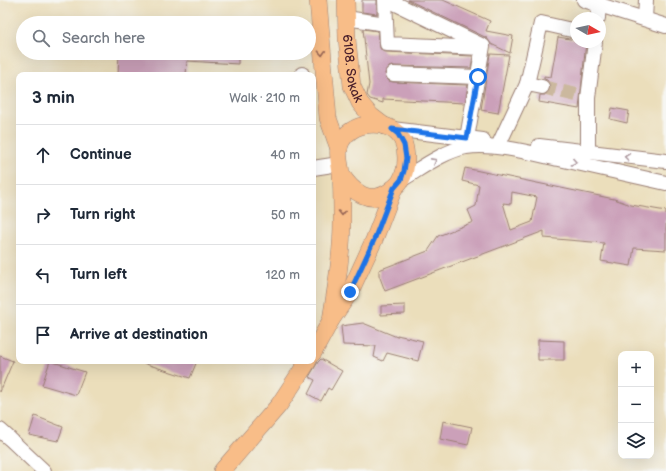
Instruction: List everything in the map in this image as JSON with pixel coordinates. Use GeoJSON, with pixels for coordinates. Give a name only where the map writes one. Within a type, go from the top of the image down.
{"type":"FeatureCollection","features":[{"type":"Feature","properties":{"kind":"main road","name":"6108. Sokak"},"geometry":{"type":"LineString","coordinates":[[318,0],[328,118],[340,162]]}},
{"type":"Feature","properties":{"kind":"main road","name":"6108. Sokak"},"geometry":{"type":"LineString","coordinates":[[346,0],[347,40],[352,86],[360,103],[371,116],[388,127]]}},
{"type":"Feature","properties":{"kind":"main road"},"geometry":{"type":"LineString","coordinates":[[316,348],[331,320],[350,292],[374,240],[406,158],[404,145],[398,134],[388,127],[369,124],[359,126],[349,132],[342,139],[340,162],[342,230],[338,274],[331,320]]}},
{"type":"Feature","properties":{"kind":"main road"},"geometry":{"type":"LineString","coordinates":[[340,162],[348,185],[358,194],[369,197],[378,197],[386,194],[397,184]]}},
{"type":"Feature","properties":{"kind":"main road"},"geometry":{"type":"LineString","coordinates":[[222,471],[279,405],[306,364]]}},
{"type":"Feature","properties":{"kind":"street"},"geometry":{"type":"LineString","coordinates":[[385,0],[387,44],[482,48]]}},
{"type":"Feature","properties":{"kind":"street"},"geometry":{"type":"LineString","coordinates":[[388,0],[483,46],[467,138]]}},
{"type":"Feature","properties":{"kind":"street"},"geometry":{"type":"LineString","coordinates":[[584,0],[599,8],[645,19],[666,26]]}},
{"type":"Feature","properties":{"kind":"street"},"geometry":{"type":"LineString","coordinates":[[645,19],[646,0]]}},
{"type":"Feature","properties":{"kind":"street"},"geometry":{"type":"LineString","coordinates":[[346,18],[386,24]]}},
{"type":"Feature","properties":{"kind":"street"},"geometry":{"type":"LineString","coordinates":[[500,142],[527,84],[542,23],[570,30]]}},
{"type":"Feature","properties":{"kind":"street"},"geometry":{"type":"LineString","coordinates":[[588,152],[584,97],[594,48]]}},
{"type":"Feature","properties":{"kind":"street"},"geometry":{"type":"LineString","coordinates":[[393,74],[478,77]]}},
{"type":"Feature","properties":{"kind":"street"},"geometry":{"type":"LineString","coordinates":[[527,84],[542,87]]}},
{"type":"Feature","properties":{"kind":"street"},"geometry":{"type":"LineString","coordinates":[[388,127],[666,162]]}},
{"type":"Feature","properties":{"kind":"street"},"geometry":{"type":"LineString","coordinates":[[397,184],[433,161],[453,151],[466,147],[492,147],[524,151],[666,183]]}},
{"type":"Feature","properties":{"kind":"street"},"geometry":{"type":"LineString","coordinates":[[316,167],[340,162]]}},
{"type":"Feature","properties":{"kind":"street"},"geometry":{"type":"LineString","coordinates":[[0,430],[44,471]]}},
{"type":"Feature","properties":{"kind":"building"},"geometry":{"type":"Polygon","coordinates":[[[362,0],[377,0],[377,14],[362,12],[362,0]]]}},
{"type":"Feature","properties":{"kind":"building"},"geometry":{"type":"Polygon","coordinates":[[[408,0],[443,0],[490,21],[486,31],[513,36],[510,53],[491,44],[487,38],[408,0]]]}},
{"type":"Feature","properties":{"kind":"building"},"geometry":{"type":"Polygon","coordinates":[[[363,29],[378,31],[380,48],[382,51],[386,52],[473,56],[471,68],[393,66],[389,67],[385,73],[386,78],[393,82],[468,85],[465,103],[383,99],[383,103],[370,99],[367,95],[369,84],[363,29]]]}},
{"type":"Feature","properties":{"kind":"building"},"geometry":{"type":"Polygon","coordinates":[[[558,37],[570,39],[570,48],[585,48],[579,109],[539,102],[540,95],[545,95],[550,89],[550,84],[544,79],[544,76],[551,77],[558,37]]]}},
{"type":"Feature","properties":{"kind":"building"},"geometry":{"type":"Polygon","coordinates":[[[490,54],[509,55],[498,113],[481,110],[490,54]]]}},
{"type":"Feature","properties":{"kind":"building"},"geometry":{"type":"Polygon","coordinates":[[[119,60],[238,60],[238,64],[187,61],[186,72],[118,72],[119,60]]]}},
{"type":"Feature","properties":{"kind":"building"},"geometry":{"type":"Polygon","coordinates":[[[612,108],[629,111],[627,123],[610,119],[612,108]]]}},
{"type":"Feature","properties":{"kind":"building"},"geometry":{"type":"Polygon","coordinates":[[[465,168],[614,199],[631,205],[666,211],[666,250],[634,248],[631,266],[601,261],[604,243],[544,238],[544,231],[385,291],[379,275],[379,270],[428,251],[438,236],[473,222],[468,210],[476,206],[479,185],[462,181],[465,168]],[[512,192],[511,204],[503,203],[511,230],[532,222],[537,197],[512,192]]]}},
{"type":"Feature","properties":{"kind":"building"},"geometry":{"type":"Polygon","coordinates":[[[405,305],[405,314],[381,315],[381,306],[405,305]]]}},
{"type":"Feature","properties":{"kind":"building"},"geometry":{"type":"Polygon","coordinates":[[[363,323],[397,337],[397,335],[423,341],[418,361],[387,353],[383,361],[374,357],[376,346],[343,345],[341,326],[363,323]]]}},
{"type":"Feature","properties":{"kind":"building"},"geometry":{"type":"Polygon","coordinates":[[[538,340],[564,341],[564,360],[538,360],[538,340]]]}},
{"type":"Feature","properties":{"kind":"building"},"geometry":{"type":"Polygon","coordinates":[[[0,356],[13,361],[0,392],[0,356]]]}},
{"type":"Feature","properties":{"kind":"building"},"geometry":{"type":"Polygon","coordinates":[[[321,359],[342,371],[331,390],[328,388],[321,401],[308,394],[315,380],[309,377],[321,359]]]}},
{"type":"Feature","properties":{"kind":"building"},"geometry":{"type":"Polygon","coordinates":[[[49,364],[60,364],[85,372],[76,395],[42,385],[49,364]]]}},
{"type":"Feature","properties":{"kind":"building"},"geometry":{"type":"Polygon","coordinates":[[[146,364],[196,364],[190,378],[146,364]]]}},
{"type":"Feature","properties":{"kind":"building"},"geometry":{"type":"Polygon","coordinates":[[[35,416],[63,427],[58,441],[29,435],[35,416]]]}},
{"type":"Feature","properties":{"kind":"building"},"geometry":{"type":"Polygon","coordinates":[[[443,421],[472,427],[468,445],[440,439],[443,421]]]}},
{"type":"Feature","properties":{"kind":"tunnel"},"geometry":{"type":"LineString","coordinates":[[542,87],[581,96]]}},
{"type":"Feature","properties":{"kind":"route"},"geometry":{"type":"LineString","coordinates":[[350,292],[374,240],[394,188],[401,180],[404,171],[406,158],[404,145],[398,134],[392,129],[467,138],[478,77]]}}]}
